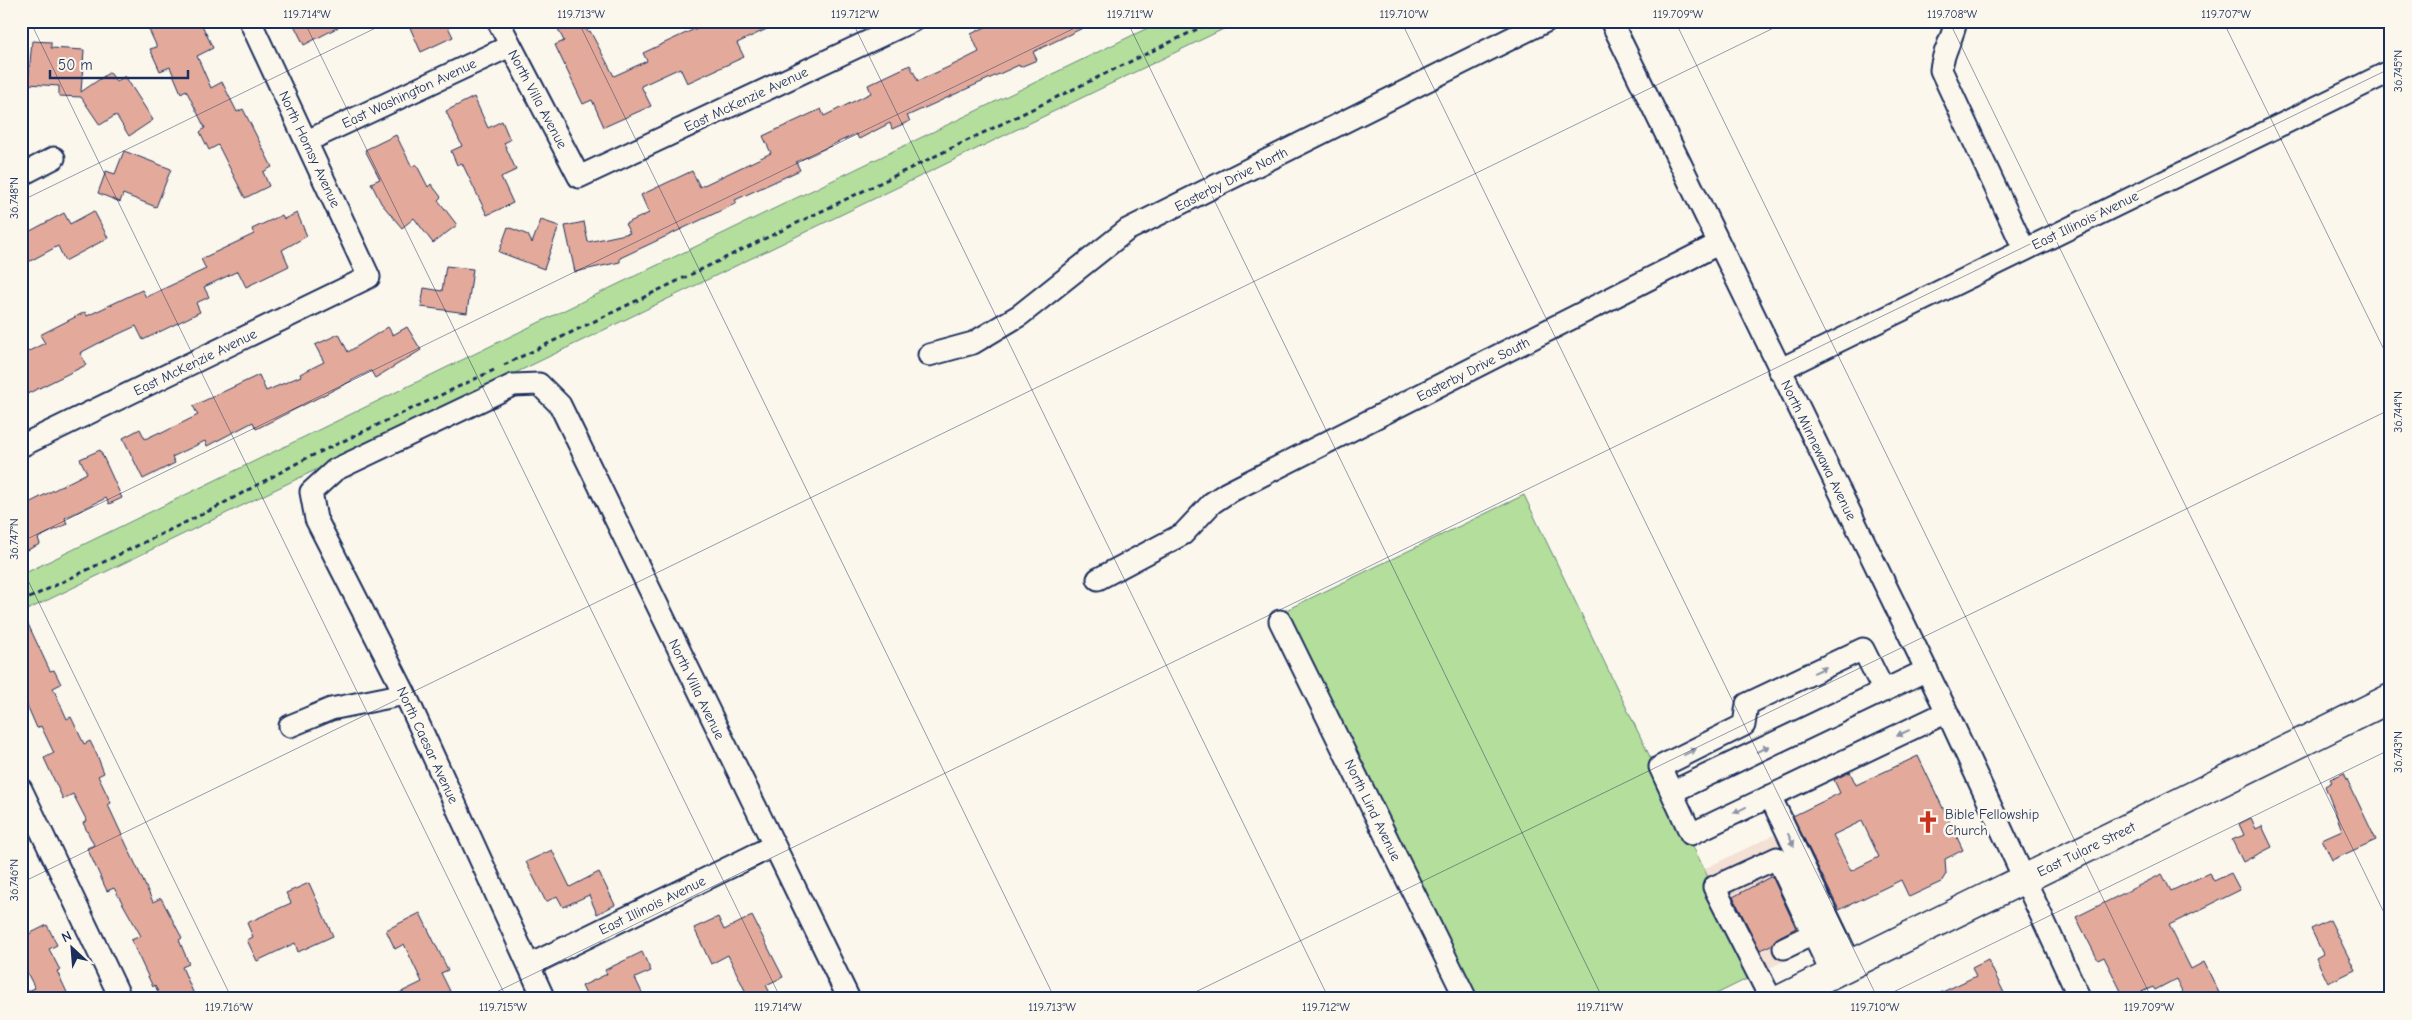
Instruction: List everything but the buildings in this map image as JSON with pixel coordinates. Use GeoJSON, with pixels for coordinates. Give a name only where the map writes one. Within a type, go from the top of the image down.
{"type":"FeatureCollection","features":[{"type":"Feature","properties":{"kind":"main road","name":"East Tulare Street"},"geometry":{"type":"LineString","coordinates":[[1781,999],[2391,698]]}},
{"type":"Feature","properties":{"kind":"street","name":"North Homsy Avenue"},"geometry":{"type":"LineString","coordinates":[[250,21],[369,277]]}},
{"type":"Feature","properties":{"kind":"street","name":"North Villa Avenue"},"geometry":{"type":"LineString","coordinates":[[498,21],[579,177]]}},
{"type":"Feature","properties":{"kind":"street","name":"East McKenzie Avenue"},"geometry":{"type":"LineString","coordinates":[[579,177],[881,28],[912,21]]}},
{"type":"Feature","properties":{"kind":"street","name":"Easterby Drive North"},"geometry":{"type":"LineString","coordinates":[[929,355],[973,343],[1020,315],[1127,230],[1546,21]]}},
{"type":"Feature","properties":{"kind":"street","name":"North Minnewawa Avenue"},"geometry":{"type":"LineString","coordinates":[[1611,21],[1779,370],[1927,670],[2080,999]]}},
{"type":"Feature","properties":{"kind":"street"},"geometry":{"type":"LineString","coordinates":[[1956,21],[1953,35],[1942,61],[1941,70],[2024,249]]}},
{"type":"Feature","properties":{"kind":"street","name":"East Washington Avenue"},"geometry":{"type":"LineString","coordinates":[[307,141],[510,46]]}},
{"type":"Feature","properties":{"kind":"street","name":"East Illinois Avenue"},"geometry":{"type":"LineString","coordinates":[[1779,370],[2391,71]]}},
{"type":"Feature","properties":{"kind":"street"},"geometry":{"type":"LineString","coordinates":[[21,174],[54,158]]}},
{"type":"Feature","properties":{"kind":"street","name":"Easterby Drive South"},"geometry":{"type":"LineString","coordinates":[[1098,579],[1182,534],[1212,503],[1227,493],[1718,244]]}},
{"type":"Feature","properties":{"kind":"street","name":"East McKenzie Avenue"},"geometry":{"type":"LineString","coordinates":[[21,446],[369,277]]}},
{"type":"Feature","properties":{"kind":"street","name":"North Villa Avenue"},"geometry":{"type":"LineString","coordinates":[[539,384],[560,405],[849,999]]}},
{"type":"Feature","properties":{"kind":"street","name":"North Caesar Avenue"},"geometry":{"type":"LineString","coordinates":[[539,384],[512,385],[334,470],[311,492],[316,520],[405,694],[544,999]]}},
{"type":"Feature","properties":{"kind":"street","name":"North Lind Avenue"},"geometry":{"type":"LineString","coordinates":[[1280,621],[1466,999]]}},
{"type":"Feature","properties":{"kind":"street"},"geometry":{"type":"LineString","coordinates":[[1884,691],[1863,649],[1747,704],[1744,725],[1660,767],[1691,834],[1947,712]]}},
{"type":"Feature","properties":{"kind":"street"},"geometry":{"type":"LineString","coordinates":[[1672,792],[1927,670]]}},
{"type":"Feature","properties":{"kind":"street"},"geometry":{"type":"LineString","coordinates":[[290,726],[331,709],[405,694]]}},
{"type":"Feature","properties":{"kind":"street"},"geometry":{"type":"LineString","coordinates":[[21,789],[121,999]]}},
{"type":"Feature","properties":{"kind":"street"},"geometry":{"type":"LineString","coordinates":[[1770,796],[1842,969]]}},
{"type":"Feature","properties":{"kind":"street","name":"East Illinois Avenue"},"geometry":{"type":"LineString","coordinates":[[530,965],[773,846]]}},
{"type":"Feature","properties":{"kind":"street"},"geometry":{"type":"LineString","coordinates":[[1771,999],[1714,887],[1777,858],[1814,934],[1842,969]]}},
{"type":"Feature","properties":{"kind":"street"},"geometry":{"type":"LineString","coordinates":[[1784,948],[1814,934]]}},
{"type":"Feature","properties":{"kind":"path"},"geometry":{"type":"LineString","coordinates":[[21,602],[213,509],[303,460],[518,359],[1214,21]]}},
{"type":"Feature","properties":{"kind":"shaded area"},"geometry":{"type":"Polygon","coordinates":[[[1780,832],[1831,938],[1755,975],[1704,869],[1780,832]]]}},
{"type":"Feature","properties":{"kind":"green space"},"geometry":{"type":"Polygon","coordinates":[[[1162,21],[1240,21],[21,613],[21,575],[1162,21]]]}},
{"type":"Feature","properties":{"kind":"green space"},"geometry":{"type":"Polygon","coordinates":[[[1524,495],[1755,975],[1706,999],[1468,999],[1282,612],[1524,495]]]}},
{"type":"Feature","properties":{"kind":"place","name":"Bible Fellowship Church"},"geometry":{"type":"Point","coordinates":[1928,822]}}]}
